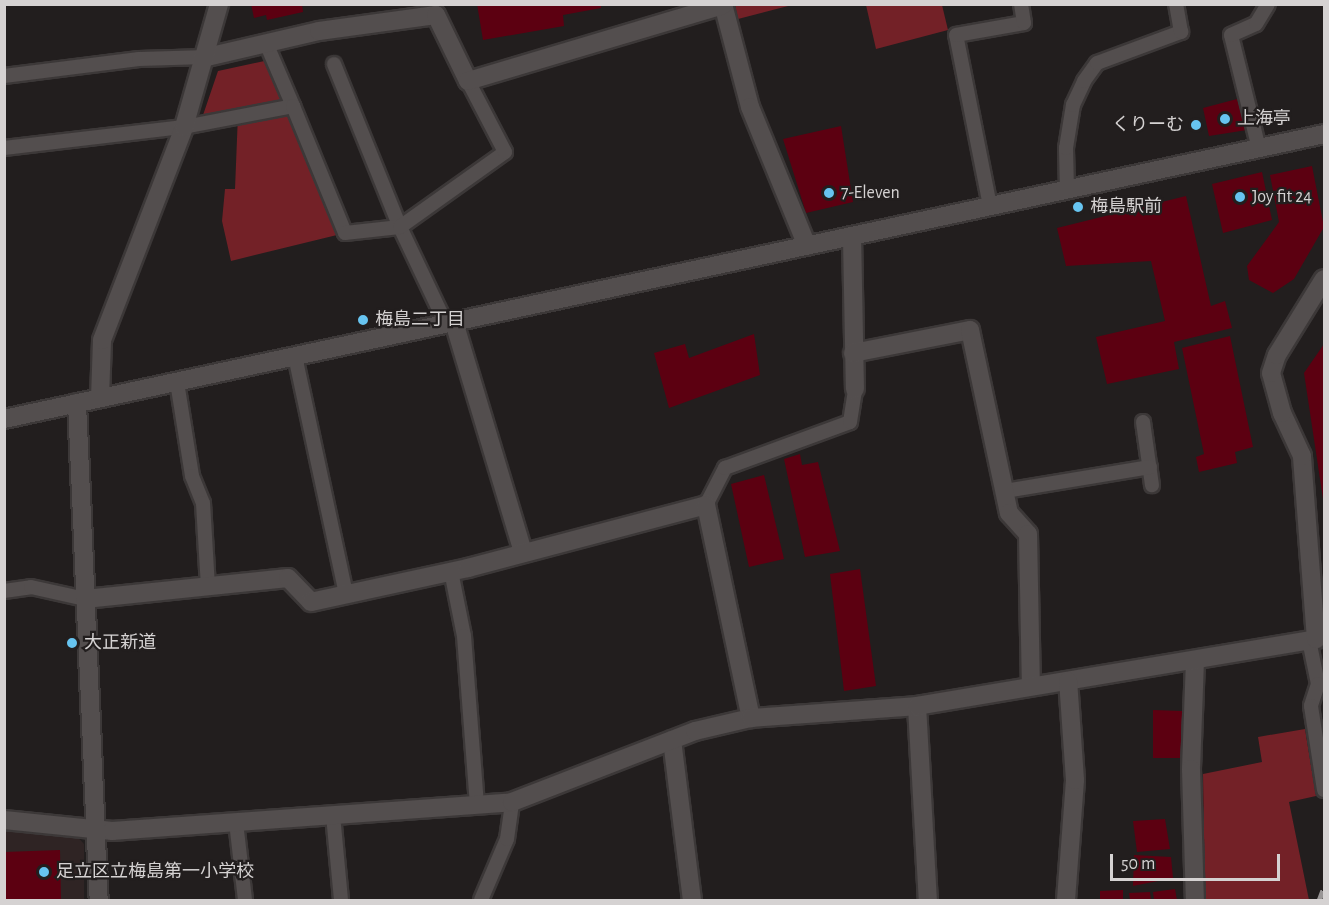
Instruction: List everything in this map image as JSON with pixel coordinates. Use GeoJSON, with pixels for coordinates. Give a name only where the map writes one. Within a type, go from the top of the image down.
{"type":"FeatureCollection","features":[{"type":"Feature","properties":{"kind":"street"},"geometry":{"type":"LineString","coordinates":[[100,398],[102,340],[184,127],[207,57],[219,4]]}},
{"type":"Feature","properties":{"kind":"street"},"geometry":{"type":"LineString","coordinates":[[207,57],[266,43],[436,15],[468,81],[723,5],[750,107],[807,246]]}},
{"type":"Feature","properties":{"kind":"street"},"geometry":{"type":"LineString","coordinates":[[5,416],[177,382],[1324,134]]}},
{"type":"Feature","properties":{"kind":"street"},"geometry":{"type":"LineString","coordinates":[[852,236],[855,389]]}},
{"type":"Feature","properties":{"kind":"street"},"geometry":{"type":"LineString","coordinates":[[4,820],[96,829],[236,822],[512,802],[672,740],[751,718],[917,706],[1194,660],[1316,637],[1302,456],[1282,413],[1271,373],[1277,355],[1324,279]]}},
{"type":"Feature","properties":{"kind":"street"},"geometry":{"type":"LineString","coordinates":[[450,323],[523,552]]}},
{"type":"Feature","properties":{"kind":"street"},"geometry":{"type":"LineString","coordinates":[[853,353],[970,330],[1009,513],[1028,534],[1031,686]]}},
{"type":"Feature","properties":{"kind":"street"},"geometry":{"type":"LineString","coordinates":[[77,403],[99,900]]}},
{"type":"Feature","properties":{"kind":"street"},"geometry":{"type":"LineString","coordinates":[[85,599],[288,578],[311,602],[451,571],[706,505],[751,718]]}},
{"type":"Feature","properties":{"kind":"street"},"geometry":{"type":"LineString","coordinates":[[1194,660],[1191,769],[1195,900]]}},
{"type":"Feature","properties":{"kind":"street"},"geometry":{"type":"LineString","coordinates":[[1066,900],[1076,780],[1068,681]]}},
{"type":"Feature","properties":{"kind":"street"},"geometry":{"type":"LineString","coordinates":[[917,706],[928,900]]}},
{"type":"Feature","properties":{"kind":"street"},"geometry":{"type":"LineString","coordinates":[[672,740],[692,900]]}},
{"type":"Feature","properties":{"kind":"lane"},"geometry":{"type":"LineString","coordinates":[[990,206],[956,35],[1024,22],[1021,4]]}},
{"type":"Feature","properties":{"kind":"lane"},"geometry":{"type":"LineString","coordinates":[[1067,190],[1066,147],[1073,105],[1084,81],[1097,63],[1181,32],[1176,4]]}},
{"type":"Feature","properties":{"kind":"lane"},"geometry":{"type":"LineString","coordinates":[[1258,148],[1231,35],[1256,24],[1268,4]]}},
{"type":"Feature","properties":{"kind":"lane"},"geometry":{"type":"LineString","coordinates":[[266,43],[345,233],[400,227],[505,152],[468,81]]}},
{"type":"Feature","properties":{"kind":"lane"},"geometry":{"type":"LineString","coordinates":[[4,76],[139,58],[207,57]]}},
{"type":"Feature","properties":{"kind":"lane"},"geometry":{"type":"LineString","coordinates":[[334,64],[400,227],[450,323]]}},
{"type":"Feature","properties":{"kind":"lane"},"geometry":{"type":"LineString","coordinates":[[4,148],[184,127],[293,106]]}},
{"type":"Feature","properties":{"kind":"lane"},"geometry":{"type":"LineString","coordinates":[[294,356],[346,594]]}},
{"type":"Feature","properties":{"kind":"lane"},"geometry":{"type":"LineString","coordinates":[[177,382],[192,477],[203,503],[208,586]]}},
{"type":"Feature","properties":{"kind":"lane"},"geometry":{"type":"LineString","coordinates":[[706,505],[725,468],[850,422],[855,389]]}},
{"type":"Feature","properties":{"kind":"lane"},"geometry":{"type":"LineString","coordinates":[[1143,422],[1152,485]]}},
{"type":"Feature","properties":{"kind":"lane"},"geometry":{"type":"LineString","coordinates":[[1005,491],[1149,467]]}},
{"type":"Feature","properties":{"kind":"lane"},"geometry":{"type":"LineString","coordinates":[[451,571],[464,636],[477,805]]}},
{"type":"Feature","properties":{"kind":"lane"},"geometry":{"type":"LineString","coordinates":[[4,591],[31,587],[85,599]]}},
{"type":"Feature","properties":{"kind":"lane"},"geometry":{"type":"LineString","coordinates":[[1316,637],[1318,684],[1311,706],[1324,790]]}},
{"type":"Feature","properties":{"kind":"lane"},"geometry":{"type":"LineString","coordinates":[[481,900],[507,839],[512,802]]}},
{"type":"Feature","properties":{"kind":"lane"},"geometry":{"type":"LineString","coordinates":[[333,815],[341,900]]}},
{"type":"Feature","properties":{"kind":"lane"},"geometry":{"type":"LineString","coordinates":[[236,822],[245,900]]}},
{"type":"Feature","properties":{"kind":"shaded area"},"geometry":{"type":"Polygon","coordinates":[[[735,4],[792,5],[738,19],[735,4]]]}},
{"type":"Feature","properties":{"kind":"shaded area"},"geometry":{"type":"Polygon","coordinates":[[[866,5],[942,5],[948,30],[876,49],[866,5]]]}},
{"type":"Feature","properties":{"kind":"shaded area"},"geometry":{"type":"Polygon","coordinates":[[[269,60],[337,235],[231,261],[222,221],[225,189],[235,189],[238,114],[202,118],[218,71],[269,60]]]}},
{"type":"Feature","properties":{"kind":"shaded area"},"geometry":{"type":"Polygon","coordinates":[[[1305,729],[1316,796],[1289,802],[1309,900],[1205,900],[1203,774],[1262,762],[1258,737],[1305,729]]]}},
{"type":"Feature","properties":{"kind":"shaded area","name":"足立区立梅島第一小学校"},"geometry":{"type":"Polygon","coordinates":[[[5,825],[74,833],[84,844],[84,900],[5,900],[5,825]]]}},
{"type":"Feature","properties":{"kind":"building"},"geometry":{"type":"Polygon","coordinates":[[[251,4],[302,4],[303,12],[267,20],[266,15],[254,18],[251,4]]]}},
{"type":"Feature","properties":{"kind":"building"},"geometry":{"type":"Polygon","coordinates":[[[477,4],[601,4],[601,8],[563,15],[564,26],[483,40],[477,4]]]}},
{"type":"Feature","properties":{"kind":"building","name":"上海亭"},"geometry":{"type":"Polygon","coordinates":[[[1237,99],[1247,130],[1209,136],[1203,108],[1237,99]]]}},
{"type":"Feature","properties":{"kind":"building"},"geometry":{"type":"Polygon","coordinates":[[[841,126],[853,202],[806,213],[783,139],[841,126]]]}},
{"type":"Feature","properties":{"kind":"building"},"geometry":{"type":"Polygon","coordinates":[[[1312,166],[1324,227],[1294,279],[1273,293],[1249,280],[1247,266],[1279,222],[1270,175],[1312,166]]]}},
{"type":"Feature","properties":{"kind":"building"},"geometry":{"type":"Polygon","coordinates":[[[1262,172],[1272,220],[1223,233],[1212,184],[1262,172]]]}},
{"type":"Feature","properties":{"kind":"building"},"geometry":{"type":"Polygon","coordinates":[[[1186,196],[1211,306],[1225,301],[1232,328],[1174,342],[1179,369],[1107,384],[1096,337],[1165,321],[1151,261],[1066,266],[1057,228],[1186,196]]]}},
{"type":"Feature","properties":{"kind":"building"},"geometry":{"type":"Polygon","coordinates":[[[754,334],[760,375],[669,408],[654,353],[685,344],[689,358],[754,334]]]}},
{"type":"Feature","properties":{"kind":"building"},"geometry":{"type":"Polygon","coordinates":[[[1230,336],[1253,447],[1235,452],[1237,463],[1199,472],[1196,457],[1204,454],[1182,348],[1230,336]]]}},
{"type":"Feature","properties":{"kind":"building"},"geometry":{"type":"Polygon","coordinates":[[[1324,344],[1324,499],[1323,499],[1304,373],[1324,344]]]}},
{"type":"Feature","properties":{"kind":"building"},"geometry":{"type":"Polygon","coordinates":[[[800,454],[802,465],[818,462],[840,551],[805,557],[784,459],[800,454]]]}},
{"type":"Feature","properties":{"kind":"building"},"geometry":{"type":"Polygon","coordinates":[[[764,475],[784,559],[749,567],[731,484],[764,475]]]}},
{"type":"Feature","properties":{"kind":"building"},"geometry":{"type":"Polygon","coordinates":[[[860,569],[876,686],[844,691],[830,574],[860,569]]]}},
{"type":"Feature","properties":{"kind":"building"},"geometry":{"type":"Polygon","coordinates":[[[1153,710],[1182,711],[1183,758],[1153,758],[1153,710]]]}},
{"type":"Feature","properties":{"kind":"building"},"geometry":{"type":"Polygon","coordinates":[[[1165,819],[1170,849],[1137,852],[1133,821],[1165,819]]]}},
{"type":"Feature","properties":{"kind":"building"},"geometry":{"type":"Polygon","coordinates":[[[60,850],[61,900],[4,900],[4,852],[60,850]]]}},
{"type":"Feature","properties":{"kind":"building"},"geometry":{"type":"Polygon","coordinates":[[[1134,855],[1171,857],[1173,878],[1133,886],[1134,855]]]}},
{"type":"Feature","properties":{"kind":"building"},"geometry":{"type":"Polygon","coordinates":[[[1175,889],[1177,900],[1154,900],[1153,892],[1175,889]]]}},
{"type":"Feature","properties":{"kind":"building"},"geometry":{"type":"Polygon","coordinates":[[[1123,890],[1123,900],[1100,900],[1100,891],[1123,890]]]}},
{"type":"Feature","properties":{"kind":"building"},"geometry":{"type":"Polygon","coordinates":[[[1150,892],[1151,900],[1130,900],[1129,893],[1150,892]]]}},
{"type":"Feature","properties":{"kind":"railway"},"geometry":{"type":"LineString","coordinates":[[1319,900],[1324,887]]}},
{"type":"Feature","properties":{"kind":"place","name":"上海亭"},"geometry":{"type":"Point","coordinates":[1225,119]}},
{"type":"Feature","properties":{"kind":"place","name":"くりーむ"},"geometry":{"type":"Point","coordinates":[1196,125]}},
{"type":"Feature","properties":{"kind":"place","name":"7-Eleven"},"geometry":{"type":"Point","coordinates":[829,193]}},
{"type":"Feature","properties":{"kind":"place","name":"Joy fit 24"},"geometry":{"type":"Point","coordinates":[1240,197]}},
{"type":"Feature","properties":{"kind":"place","name":"梅島駅前"},"geometry":{"type":"Point","coordinates":[1078,207]}},
{"type":"Feature","properties":{"kind":"place","name":"梅島二丁目"},"geometry":{"type":"Point","coordinates":[363,320]}},
{"type":"Feature","properties":{"kind":"place","name":"大正新道"},"geometry":{"type":"Point","coordinates":[72,643]}},
{"type":"Feature","properties":{"kind":"place","name":"足立区立梅島第一小学校"},"geometry":{"type":"Point","coordinates":[44,872]}}]}
